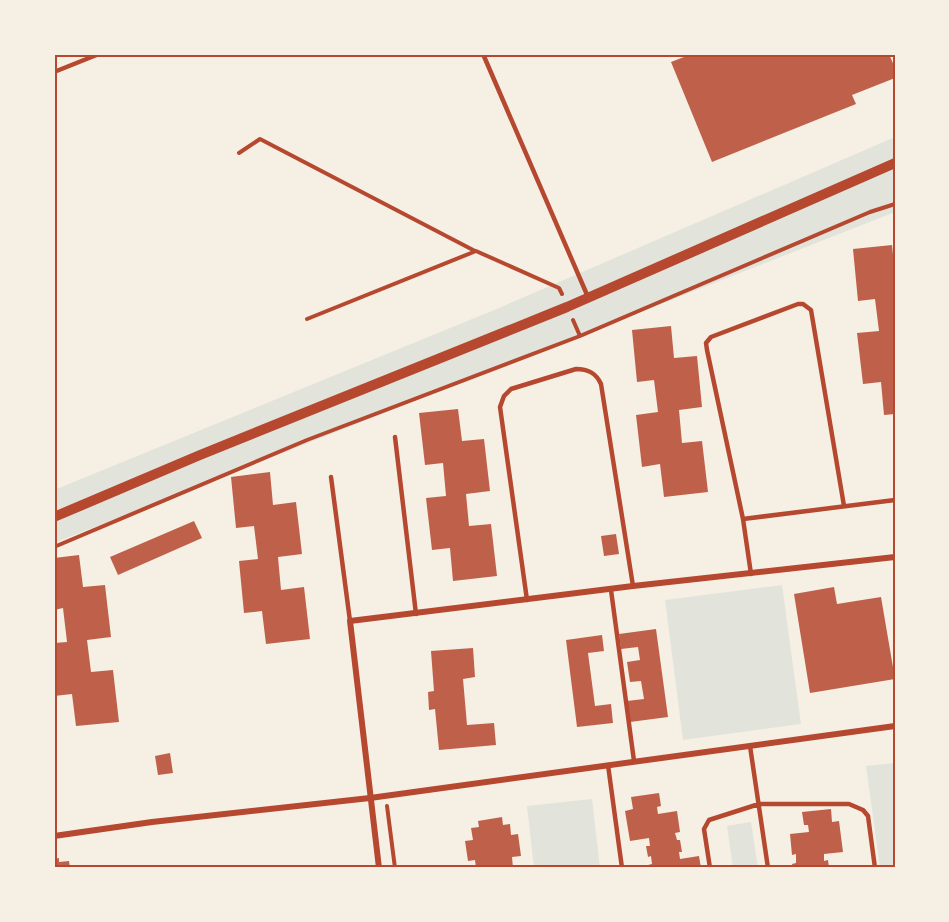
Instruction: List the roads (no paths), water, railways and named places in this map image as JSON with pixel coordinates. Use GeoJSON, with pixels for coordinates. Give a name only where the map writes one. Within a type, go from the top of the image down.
{"type":"FeatureCollection","features":[{"type":"Feature","properties":{"kind":"street"},"geometry":{"type":"LineString","coordinates":[[54,517],[200,455],[567,307],[895,164]]}},
{"type":"Feature","properties":{"kind":"street"},"geometry":{"type":"LineString","coordinates":[[379,868],[350,621],[895,557]]}},
{"type":"Feature","properties":{"kind":"street"},"geometry":{"type":"LineString","coordinates":[[54,836],[152,822],[370,798],[895,726]]}},
{"type":"Feature","properties":{"kind":"lane"},"geometry":{"type":"LineString","coordinates":[[54,72],[99,54]]}},
{"type":"Feature","properties":{"kind":"lane"},"geometry":{"type":"LineString","coordinates":[[483,54],[588,297]]}},
{"type":"Feature","properties":{"kind":"lane"},"geometry":{"type":"LineString","coordinates":[[751,574],[743,519],[706,343],[714,335],[798,304],[807,306],[812,313],[844,506]]}},
{"type":"Feature","properties":{"kind":"lane"},"geometry":{"type":"LineString","coordinates":[[527,600],[500,407],[502,398],[511,389],[576,369],[587,370],[594,374],[601,384],[633,586]]}},
{"type":"Feature","properties":{"kind":"lane"},"geometry":{"type":"LineString","coordinates":[[395,437],[416,614]]}},
{"type":"Feature","properties":{"kind":"lane"},"geometry":{"type":"LineString","coordinates":[[331,477],[350,621]]}},
{"type":"Feature","properties":{"kind":"lane"},"geometry":{"type":"LineString","coordinates":[[743,519],[895,500]]}},
{"type":"Feature","properties":{"kind":"lane"},"geometry":{"type":"LineString","coordinates":[[611,590],[634,761]]}},
{"type":"Feature","properties":{"kind":"lane"},"geometry":{"type":"LineString","coordinates":[[750,746],[768,868]]}},
{"type":"Feature","properties":{"kind":"lane"},"geometry":{"type":"LineString","coordinates":[[608,765],[622,868]]}},
{"type":"Feature","properties":{"kind":"lane"},"geometry":{"type":"LineString","coordinates":[[710,868],[704,829],[706,822],[759,804],[849,804],[858,807],[868,816],[875,868]]}}]}
